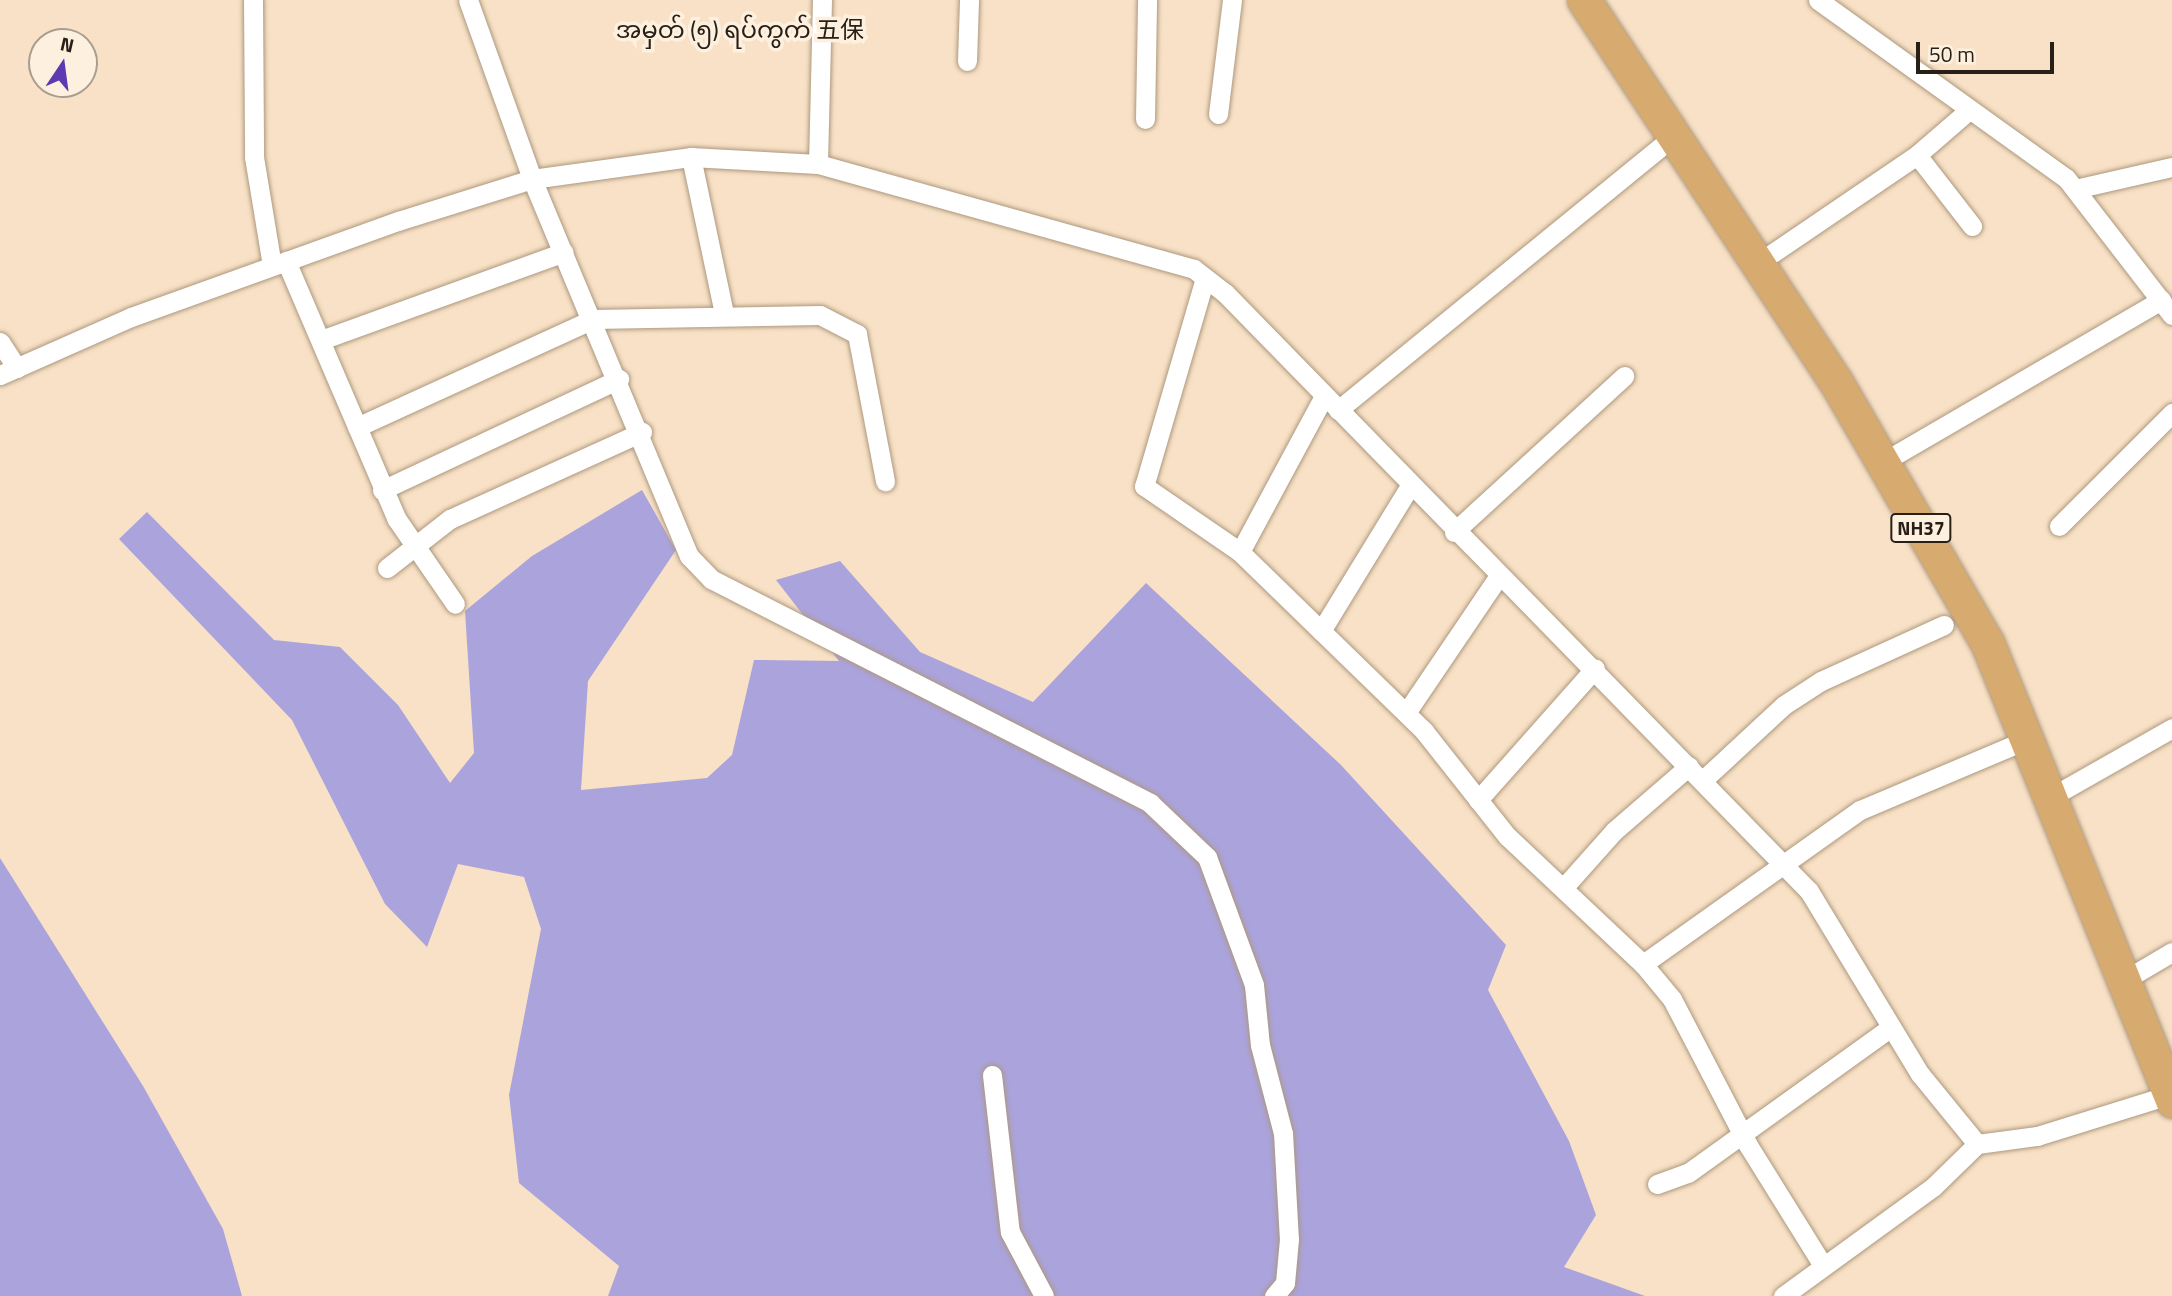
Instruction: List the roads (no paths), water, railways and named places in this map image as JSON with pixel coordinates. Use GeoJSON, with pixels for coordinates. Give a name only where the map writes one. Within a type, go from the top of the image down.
{"type":"FeatureCollection","features":[{"type":"Feature","properties":{"kind":"highway","name":"NH37"},"geometry":{"type":"LineString","coordinates":[[1584,0],[1758,263],[1883,462],[1987,642],[2121,982],[2171,1098]]}},
{"type":"Feature","properties":{"kind":"street"},"geometry":{"type":"LineString","coordinates":[[253,0],[254,157],[279,264],[321,340],[382,490],[416,547],[455,604]]}},
{"type":"Feature","properties":{"kind":"street"},"geometry":{"type":"LineString","coordinates":[[468,0],[532,179],[642,432],[689,556],[711,579],[1150,803],[1207,857],[1254,985],[1260,1045],[1283,1133],[1289,1239],[1285,1283],[1274,1296]]}},
{"type":"Feature","properties":{"kind":"street"},"geometry":{"type":"LineString","coordinates":[[818,164],[822,0]]}},
{"type":"Feature","properties":{"kind":"street"},"geometry":{"type":"LineString","coordinates":[[967,61],[969,0]]}},
{"type":"Feature","properties":{"kind":"street"},"geometry":{"type":"LineString","coordinates":[[1145,119],[1147,0]]}},
{"type":"Feature","properties":{"kind":"street"},"geometry":{"type":"LineString","coordinates":[[1218,114],[1232,0]]}},
{"type":"Feature","properties":{"kind":"street"},"geometry":{"type":"LineString","coordinates":[[1818,0],[2076,189],[2166,308],[1883,462]]}},
{"type":"Feature","properties":{"kind":"street"},"geometry":{"type":"LineString","coordinates":[[1758,263],[1917,155],[1969,110]]}},
{"type":"Feature","properties":{"kind":"street"},"geometry":{"type":"LineString","coordinates":[[1240,552],[1331,403],[1674,136]]}},
{"type":"Feature","properties":{"kind":"street"},"geometry":{"type":"LineString","coordinates":[[1917,155],[1972,226]]}},
{"type":"Feature","properties":{"kind":"street"},"geometry":{"type":"LineString","coordinates":[[691,158],[724,314]]}},
{"type":"Feature","properties":{"kind":"street"},"geometry":{"type":"LineString","coordinates":[[0,342],[9,371],[131,317],[532,179],[691,158],[818,164],[1167,261],[1205,278],[1331,403],[1498,577],[1595,668],[1809,891],[1891,1027],[1977,1144]]}},
{"type":"Feature","properties":{"kind":"street"},"geometry":{"type":"LineString","coordinates":[[2076,189],[2172,167]]}},
{"type":"Feature","properties":{"kind":"street"},"geometry":{"type":"LineString","coordinates":[[321,340],[564,252]]}},
{"type":"Feature","properties":{"kind":"street"},"geometry":{"type":"LineString","coordinates":[[1205,278],[1144,486],[1240,552],[1406,713],[1507,836],[1565,886],[1643,964],[1672,999],[1741,1131],[1822,1264]]}},
{"type":"Feature","properties":{"kind":"street"},"geometry":{"type":"LineString","coordinates":[[357,427],[593,320],[724,314],[820,315],[857,334],[885,481]]}},
{"type":"Feature","properties":{"kind":"street"},"geometry":{"type":"LineString","coordinates":[[1454,532],[1624,376]]}},
{"type":"Feature","properties":{"kind":"street"},"geometry":{"type":"LineString","coordinates":[[382,490],[619,379]]}},
{"type":"Feature","properties":{"kind":"street"},"geometry":{"type":"LineString","coordinates":[[2059,526],[2172,413]]}},
{"type":"Feature","properties":{"kind":"street"},"geometry":{"type":"LineString","coordinates":[[387,569],[450,519],[642,432]]}},
{"type":"Feature","properties":{"kind":"street"},"geometry":{"type":"LineString","coordinates":[[1321,631],[1410,486]]}},
{"type":"Feature","properties":{"kind":"street"},"geometry":{"type":"LineString","coordinates":[[1406,713],[1498,577]]}},
{"type":"Feature","properties":{"kind":"street"},"geometry":{"type":"LineString","coordinates":[[1565,886],[1614,831],[1696,773],[1784,705],[1821,681],[1944,625]]}},
{"type":"Feature","properties":{"kind":"street"},"geometry":{"type":"LineString","coordinates":[[1478,800],[1595,668]]}},
{"type":"Feature","properties":{"kind":"street"},"geometry":{"type":"LineString","coordinates":[[2049,798],[2172,728]]}},
{"type":"Feature","properties":{"kind":"street"},"geometry":{"type":"LineString","coordinates":[[1643,964],[1860,810],[2026,740]]}},
{"type":"Feature","properties":{"kind":"street"},"geometry":{"type":"LineString","coordinates":[[2121,982],[2172,952]]}},
{"type":"Feature","properties":{"kind":"street"},"geometry":{"type":"LineString","coordinates":[[1657,1184],[1688,1173],[1741,1131],[1891,1027]]}},
{"type":"Feature","properties":{"kind":"street"},"geometry":{"type":"LineString","coordinates":[[992,1075],[1010,1232],[1044,1296]]}},
{"type":"Feature","properties":{"kind":"street"},"geometry":{"type":"LineString","coordinates":[[1783,1296],[1822,1264],[1933,1187],[1977,1144],[2037,1136],[2171,1098]]}},
{"type":"Feature","properties":{"kind":"district","name":"အမှတ် (၅) ရပ်ကွက် 五保"},"geometry":{"type":"Point","coordinates":[740,30]}}]}
